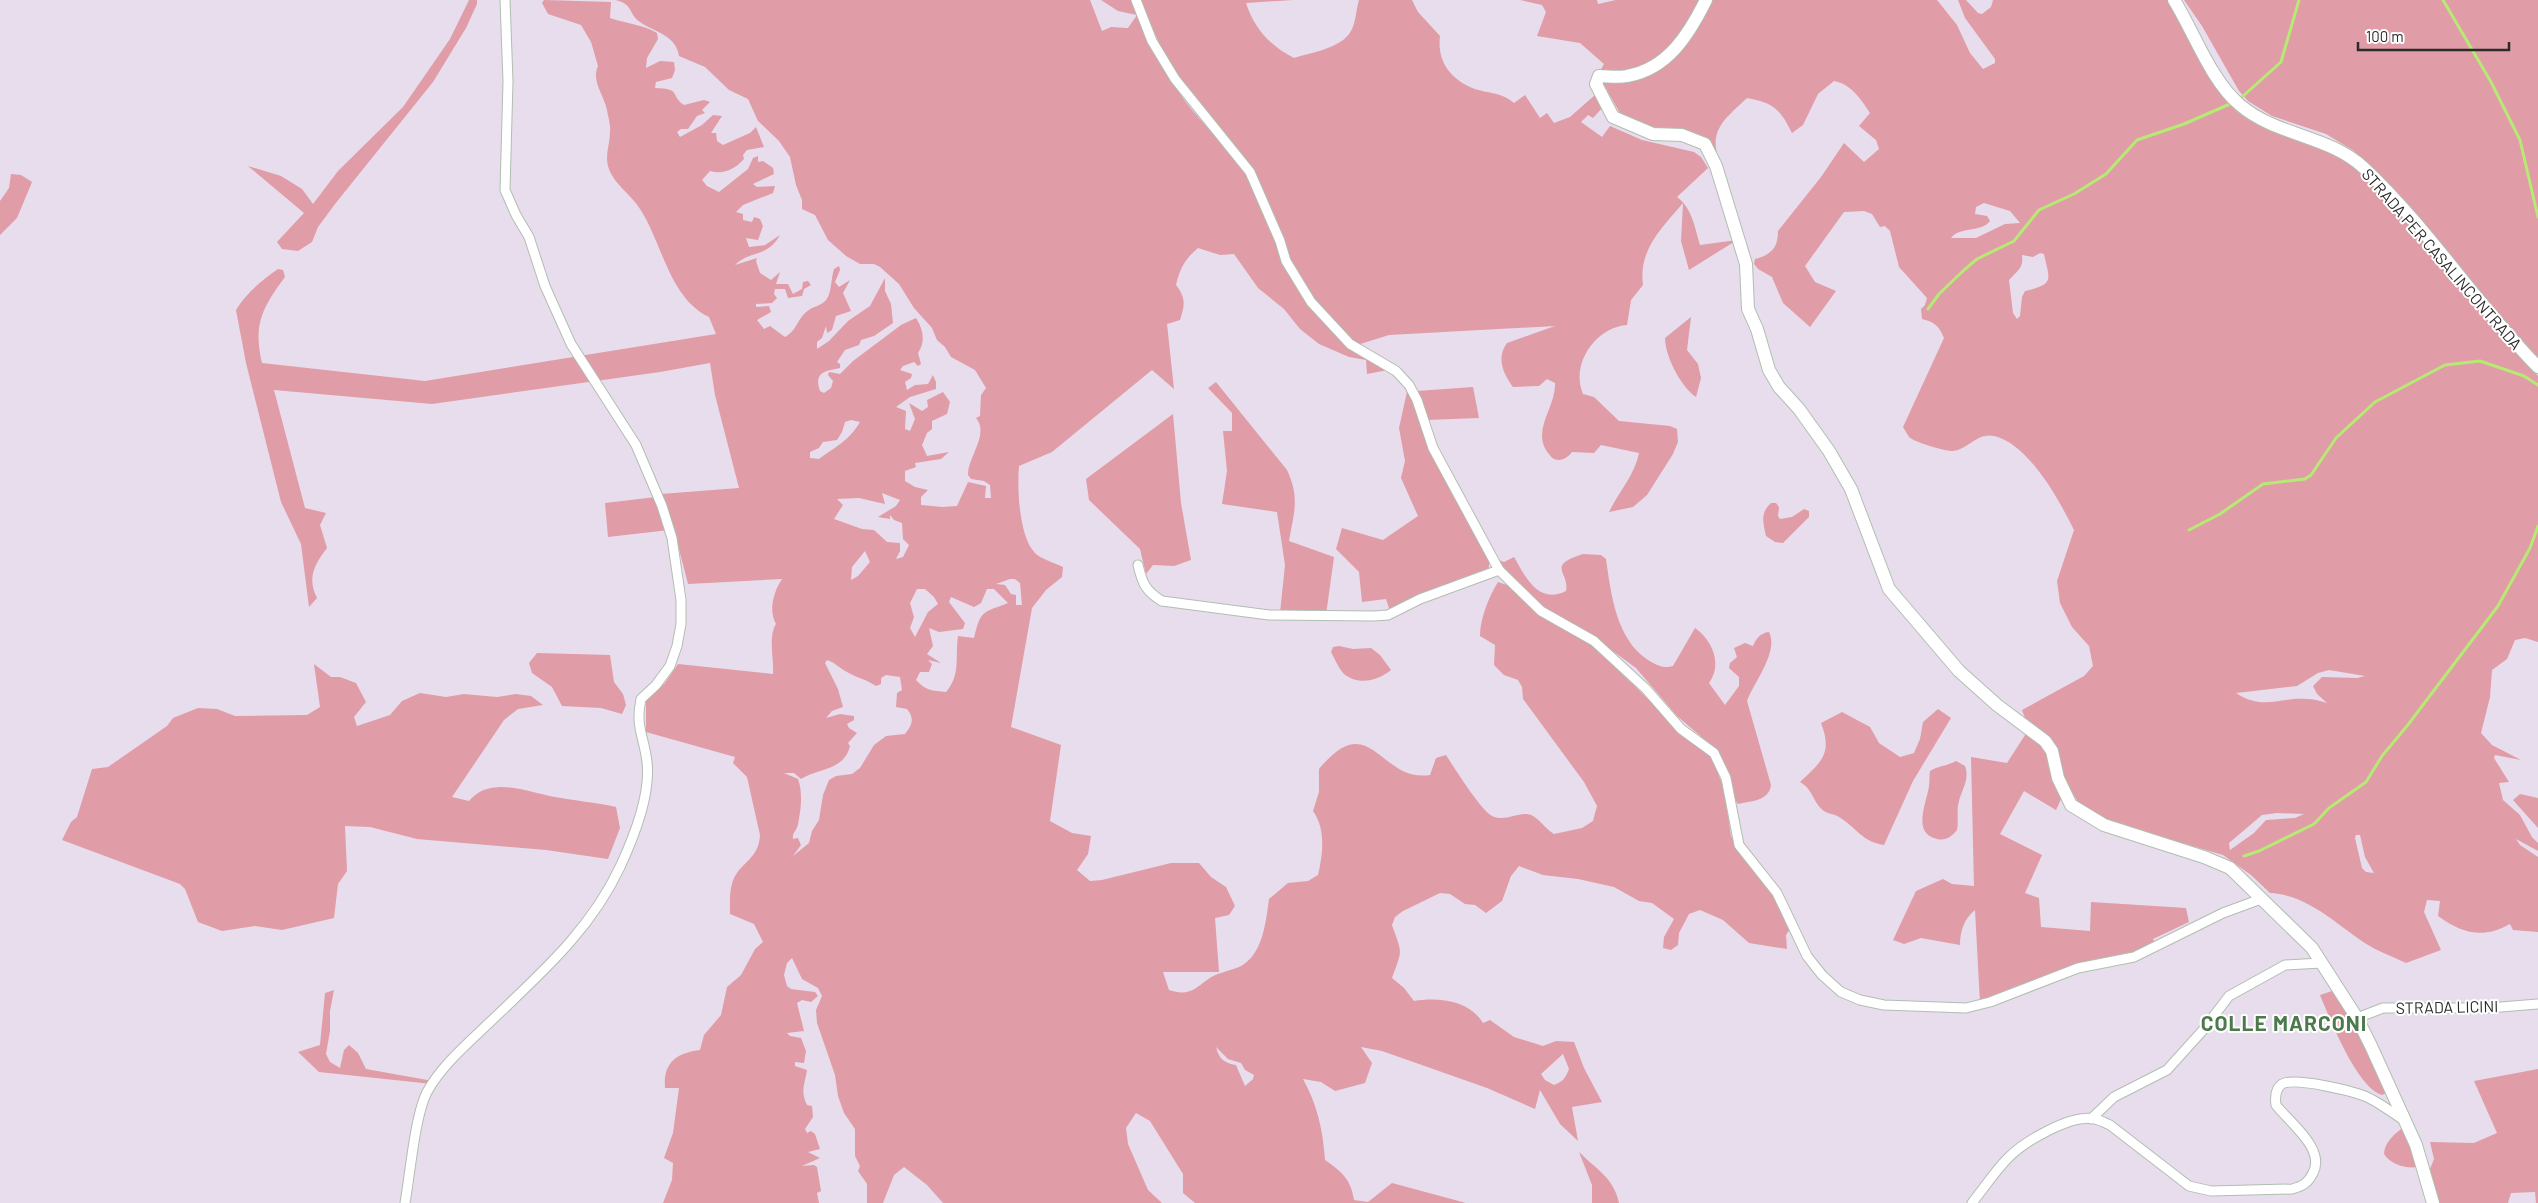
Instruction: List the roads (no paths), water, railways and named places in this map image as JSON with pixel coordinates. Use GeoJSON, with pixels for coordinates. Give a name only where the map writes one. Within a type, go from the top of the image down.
{"type":"FeatureCollection","features":[{"type":"Feature","properties":{"kind":"street"},"geometry":{"type":"LineString","coordinates":[[405,1203],[420,1114],[427,1093],[464,1047],[536,979],[585,927],[619,870],[639,822],[646,776],[647,763],[638,727],[641,699],[656,685],[670,666],[681,624],[679,578],[672,538],[662,506],[636,445],[572,344],[545,286],[529,237],[516,215],[505,190],[508,81],[505,0]]}},
{"type":"Feature","properties":{"kind":"street"},"geometry":{"type":"LineString","coordinates":[[1136,0],[1152,41],[1175,79],[1250,172],[1280,240],[1286,261],[1311,302],[1350,344],[1396,371],[1409,385],[1417,400],[1433,448],[1499,570],[1541,611],[1582,632],[1608,652],[1646,689],[1681,729],[1714,753],[1726,778],[1734,828],[1742,850],[1777,893],[1807,956],[1822,976],[1840,992],[1860,1000],[1909,1007],[1966,1008],[1990,1002],[2078,968],[2134,957],[2223,913],[2261,899]]}},
{"type":"Feature","properties":{"kind":"street"},"geometry":{"type":"LineString","coordinates":[[1706,0],[1693,27],[1666,58],[1639,73],[1618,77],[1599,76],[1596,84],[1613,117],[1653,134],[1682,136],[1705,144],[1716,166],[1746,264],[1748,309],[1757,328],[1769,370],[1779,386],[1799,409],[1829,450],[1851,489],[1889,589],[1959,671],[1997,706],[2045,741],[2052,751],[2058,778],[2070,805],[2104,825],[2204,857],[2230,868],[2312,948],[2358,1018],[2416,1145],[2433,1203]]}},
{"type":"Feature","properties":{"kind":"street","name":"STRADA PER CASALINCONTRADA"},"geometry":{"type":"LineString","coordinates":[[2174,0],[2221,84],[2240,106],[2267,122],[2342,152],[2364,168],[2410,217],[2468,288],[2538,367]]}},
{"type":"Feature","properties":{"kind":"street"},"geometry":{"type":"LineString","coordinates":[[1138,564],[1143,585],[1151,595],[1162,601],[1269,615],[1331,616],[1388,614],[1420,599],[1499,570]]}},
{"type":"Feature","properties":{"kind":"street"},"geometry":{"type":"LineString","coordinates":[[2091,1119],[2114,1097],[2166,1070],[2199,1035],[2229,996],[2285,965],[2321,962]]}},
{"type":"Feature","properties":{"kind":"street","name":"STRADA LICINI"},"geometry":{"type":"LineString","coordinates":[[2358,1018],[2383,1008],[2488,1008],[2538,1004]]}},
{"type":"Feature","properties":{"kind":"street"},"geometry":{"type":"LineString","coordinates":[[1972,1203],[2008,1158],[2028,1141],[2069,1123],[2091,1119],[2110,1125],[2189,1186],[2210,1191],[2292,1189],[2302,1186],[2310,1178],[2315,1170],[2316,1159],[2310,1143],[2276,1105],[2276,1092],[2280,1086],[2286,1083],[2296,1082],[2355,1093],[2370,1098],[2405,1121]]}},
{"type":"Feature","properties":{"kind":"waterway"},"geometry":{"type":"LineString","coordinates":[[2242,97],[2281,62],[2299,0]]}},
{"type":"Feature","properties":{"kind":"waterway"},"geometry":{"type":"LineString","coordinates":[[2443,0],[2491,82],[2520,140],[2538,217]]}},
{"type":"Feature","properties":{"kind":"waterway"},"geometry":{"type":"LineString","coordinates":[[1928,309],[1939,294],[1977,259],[2014,241],[2039,210],[2074,194],[2106,174],[2137,140],[2184,124],[2230,104]]}},
{"type":"Feature","properties":{"kind":"waterway"},"geometry":{"type":"LineString","coordinates":[[2189,530],[2220,514],[2263,484],[2305,479],[2311,475],[2336,438],[2375,402],[2445,365],[2480,361],[2524,376],[2538,385]]}},
{"type":"Feature","properties":{"kind":"waterway"},"geometry":{"type":"LineString","coordinates":[[2244,856],[2259,851],[2314,824],[2329,808],[2366,782],[2382,756],[2498,606],[2530,548],[2538,526]]}},
{"type":"Feature","properties":{"kind":"district","name":"COLLE MARCONI"},"geometry":{"type":"Point","coordinates":[2284,1024]}}]}
